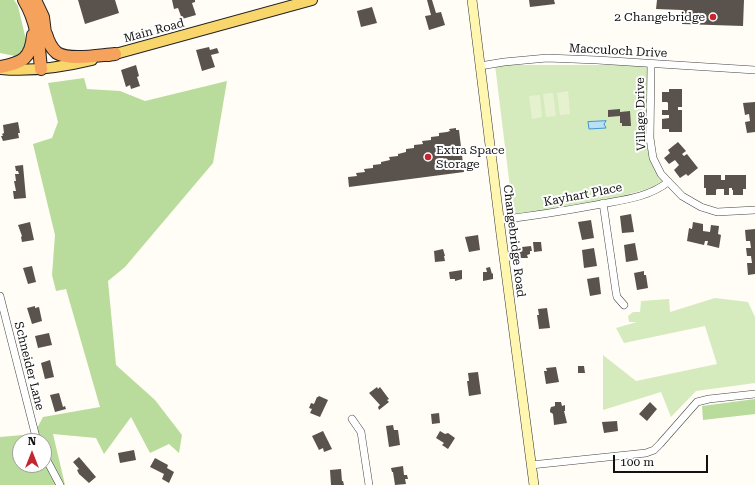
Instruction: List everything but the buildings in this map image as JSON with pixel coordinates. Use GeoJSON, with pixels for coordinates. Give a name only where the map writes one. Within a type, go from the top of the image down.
{"type":"FeatureCollection","features":[{"type":"Feature","properties":{"kind":"highway"},"geometry":{"type":"LineString","coordinates":[[24,0],[34,20],[45,68]]}},
{"type":"Feature","properties":{"kind":"highway"},"geometry":{"type":"LineString","coordinates":[[35,0],[42,17],[46,34],[54,50],[63,55],[74,57],[115,54]]}},
{"type":"Feature","properties":{"kind":"highway"},"geometry":{"type":"LineString","coordinates":[[0,68],[21,62],[29,53],[33,41],[34,20]]}},
{"type":"Feature","properties":{"kind":"highway"},"geometry":{"type":"LineString","coordinates":[[45,68],[46,34]]}},
{"type":"Feature","properties":{"kind":"main road","name":"Main Road"},"geometry":{"type":"LineString","coordinates":[[0,68],[45,68],[72,65],[312,0]]}},
{"type":"Feature","properties":{"kind":"main road","name":"Changebridge Road"},"geometry":{"type":"LineString","coordinates":[[472,0],[534,485]]}},
{"type":"Feature","properties":{"kind":"street","name":"Macculoch Drive"},"geometry":{"type":"LineString","coordinates":[[480,66],[547,58],[755,70]]}},
{"type":"Feature","properties":{"kind":"street","name":"Village Drive"},"geometry":{"type":"LineString","coordinates":[[651,64],[650,138],[652,154],[656,166],[668,182],[682,196],[693,203],[709,210],[726,212],[755,210]]}},
{"type":"Feature","properties":{"kind":"street","name":"Kayhart Place"},"geometry":{"type":"LineString","coordinates":[[499,220],[548,214],[652,192],[668,182]]}},
{"type":"Feature","properties":{"kind":"street"},"geometry":{"type":"LineString","coordinates":[[603,203],[617,297],[624,304]]}},
{"type":"Feature","properties":{"kind":"street","name":"Schneider Lane"},"geometry":{"type":"LineString","coordinates":[[0,296],[35,433]]}},
{"type":"Feature","properties":{"kind":"street"},"geometry":{"type":"LineString","coordinates":[[531,465],[646,453],[654,450],[697,402],[709,399],[755,394]]}},
{"type":"Feature","properties":{"kind":"street"},"geometry":{"type":"LineString","coordinates":[[352,419],[361,432],[369,485]]}},
{"type":"Feature","properties":{"kind":"street"},"geometry":{"type":"LineString","coordinates":[[52,470],[60,485]]}},
{"type":"Feature","properties":{"kind":"green space"},"geometry":{"type":"Polygon","coordinates":[[[0,0],[14,0],[18,6],[26,40],[55,53],[15,56],[0,53],[0,0]]]}},
{"type":"Feature","properties":{"kind":"green space"},"geometry":{"type":"Polygon","coordinates":[[[495,65],[652,65],[655,158],[666,184],[555,214],[514,220],[495,65]]]}},
{"type":"Feature","properties":{"kind":"green space"},"geometry":{"type":"Polygon","coordinates":[[[84,78],[87,89],[120,91],[145,101],[227,81],[213,163],[125,267],[108,281],[116,365],[155,400],[182,435],[179,453],[169,444],[150,453],[131,417],[104,454],[96,438],[53,434],[65,485],[0,485],[0,437],[12,436],[12,473],[52,473],[52,433],[35,433],[43,417],[100,407],[66,289],[56,291],[52,275],[55,235],[33,144],[52,138],[58,122],[48,83],[84,78]]]}},
{"type":"Feature","properties":{"kind":"green space"},"geometry":{"type":"Polygon","coordinates":[[[568,91],[570,114],[560,115],[557,93],[568,91]]]}},
{"type":"Feature","properties":{"kind":"green space"},"geometry":{"type":"Polygon","coordinates":[[[553,93],[556,116],[546,117],[543,94],[553,93]]]}},
{"type":"Feature","properties":{"kind":"green space"},"geometry":{"type":"Polygon","coordinates":[[[540,95],[542,117],[532,119],[529,96],[540,95]]]}},
{"type":"Feature","properties":{"kind":"green space"},"geometry":{"type":"Polygon","coordinates":[[[715,298],[748,302],[755,317],[755,383],[696,391],[671,417],[661,392],[603,410],[603,355],[636,381],[717,364],[705,326],[624,343],[616,328],[637,322],[629,322],[628,316],[633,312],[640,312],[641,301],[669,299],[670,312],[715,298]]]}},
{"type":"Feature","properties":{"kind":"green space"},"geometry":{"type":"Polygon","coordinates":[[[755,399],[755,414],[703,420],[702,406],[755,399]]]}},
{"type":"Feature","properties":{"kind":"water"},"geometry":{"type":"Polygon","coordinates":[[[606,121],[604,124],[606,128],[589,129],[588,122],[606,121]]]}},
{"type":"Feature","properties":{"kind":"place","name":"2 Changebridge"},"geometry":{"type":"Point","coordinates":[713,17]}},
{"type":"Feature","properties":{"kind":"place","name":"Extra Space Storage"},"geometry":{"type":"Point","coordinates":[428,157]}}]}
